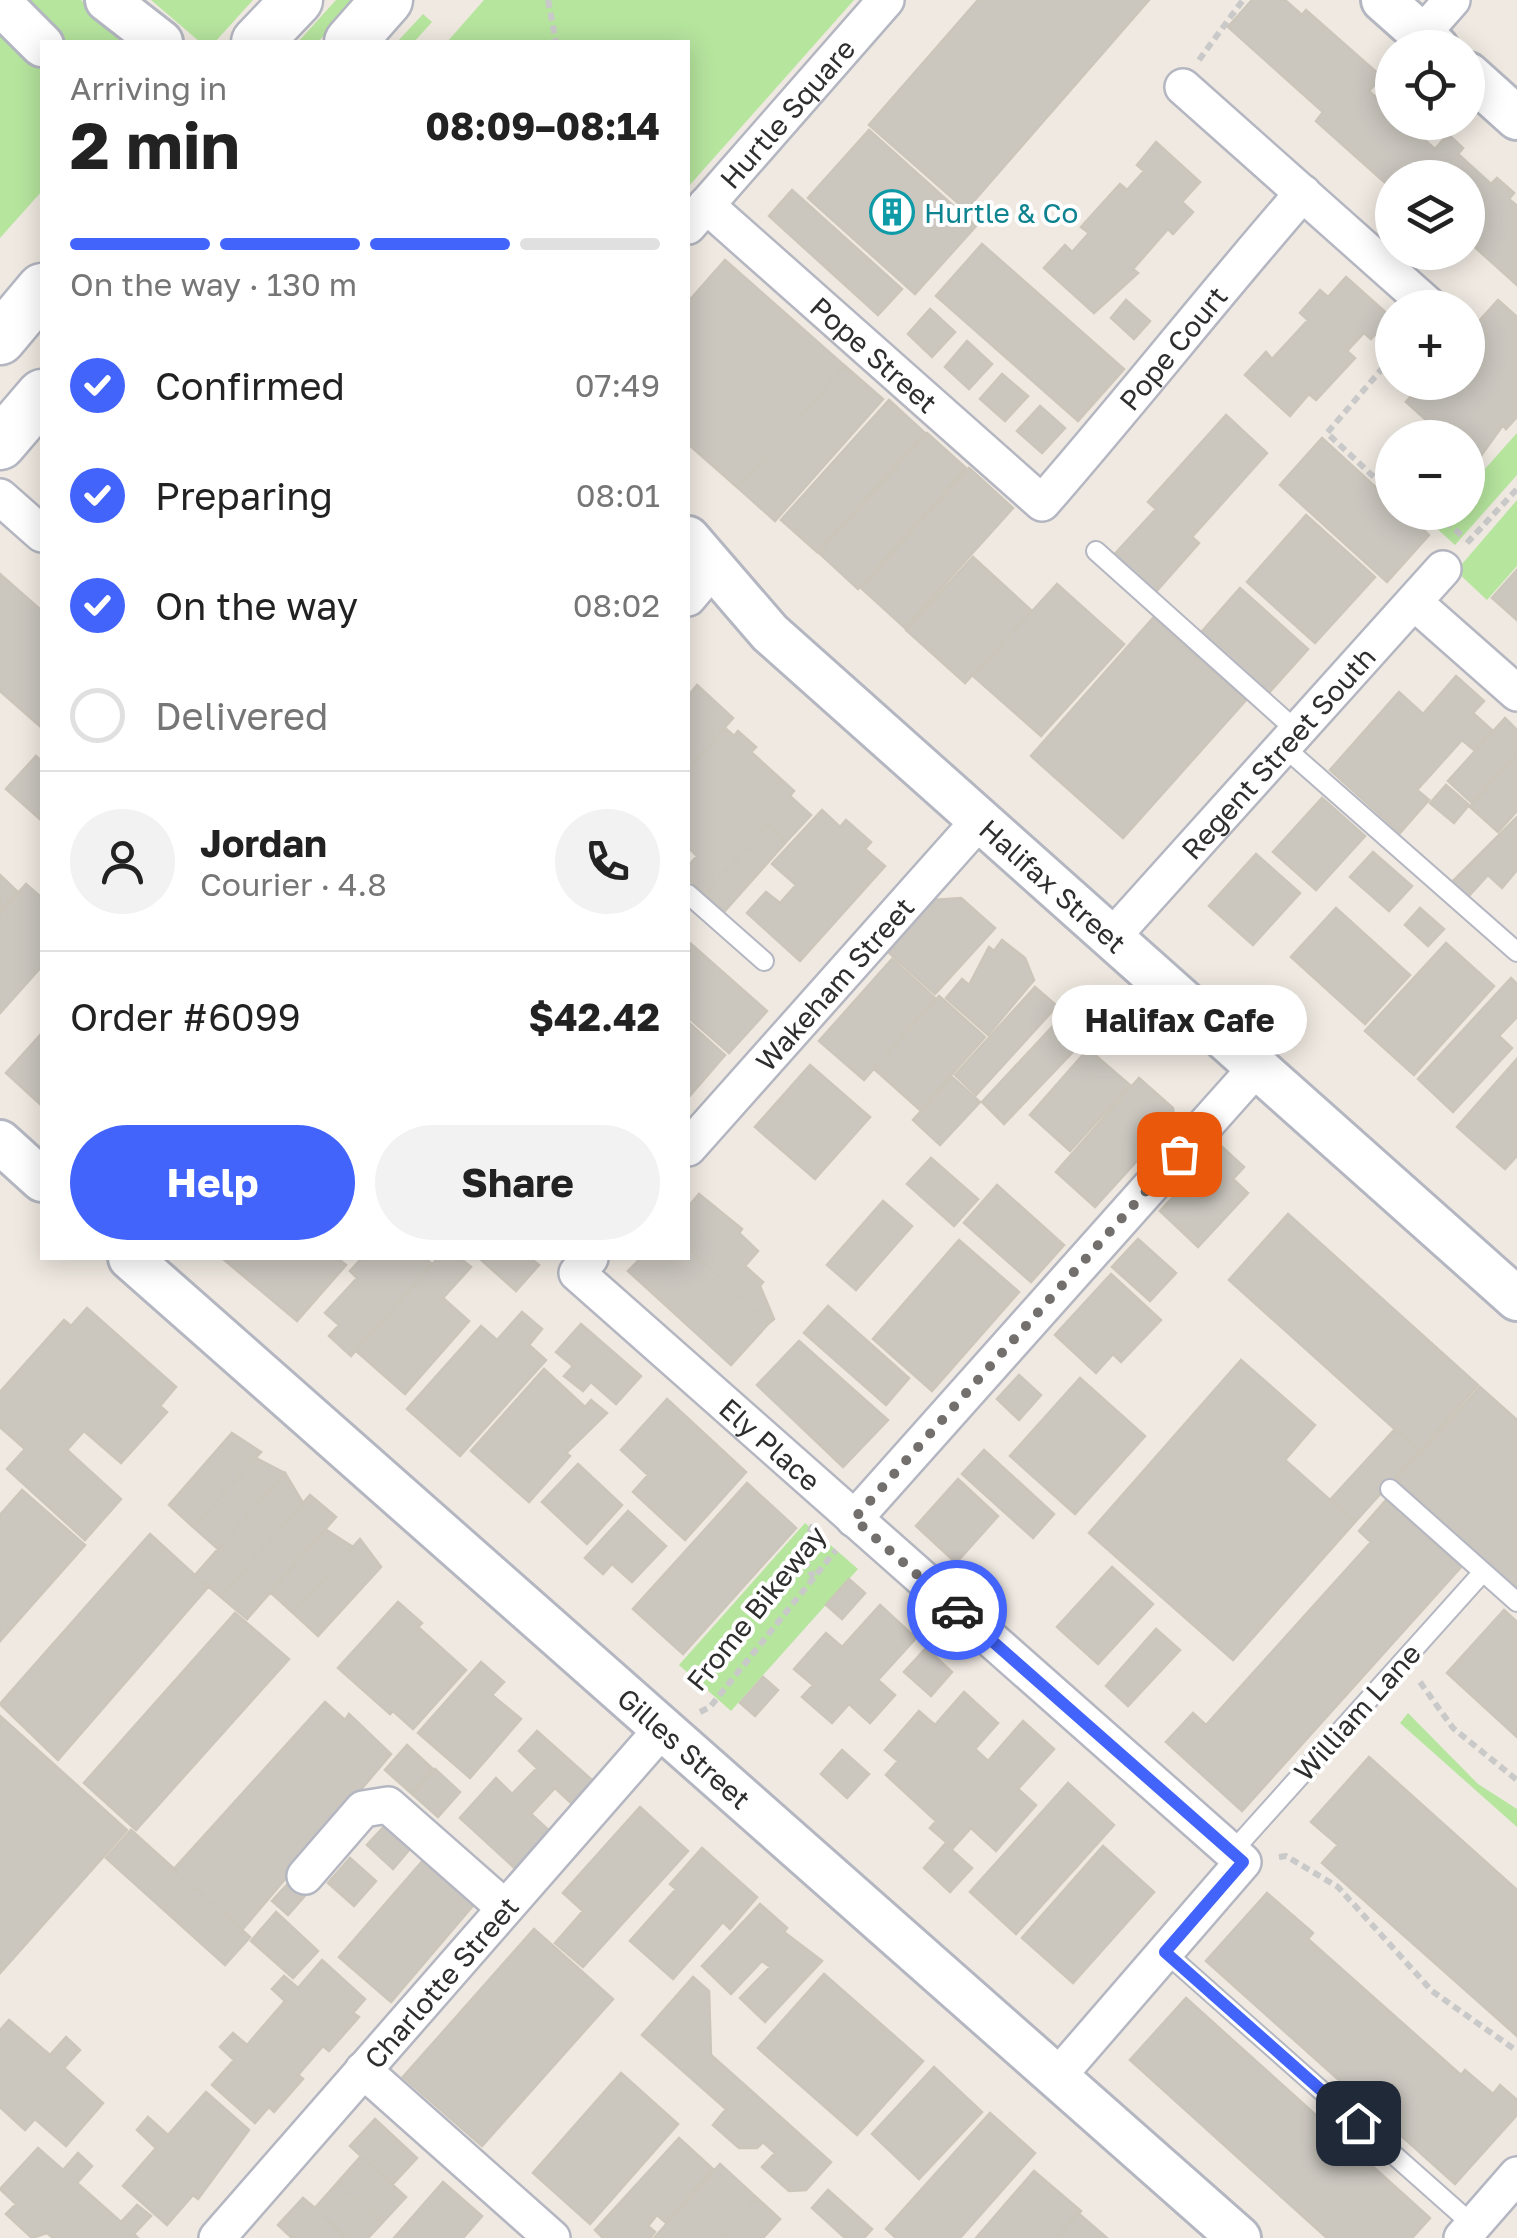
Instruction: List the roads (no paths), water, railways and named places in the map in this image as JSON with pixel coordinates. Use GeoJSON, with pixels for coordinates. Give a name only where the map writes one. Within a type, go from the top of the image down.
{"type":"FeatureCollection","features":[{"type":"Feature","properties":{"kind":"main road"},"geometry":{"type":"LineString","coordinates":[[259,40],[296,0]]}},
{"type":"Feature","properties":{"kind":"main road"},"geometry":{"type":"LineString","coordinates":[[352,40],[386,0]]}},
{"type":"Feature","properties":{"kind":"main road"},"geometry":{"type":"LineString","coordinates":[[0,339],[40,291]]}},
{"type":"Feature","properties":{"kind":"main road"},"geometry":{"type":"LineString","coordinates":[[0,444],[40,397]]}},
{"type":"Feature","properties":{"kind":"street"},"geometry":{"type":"LineString","coordinates":[[107,0],[158,40]]}},
{"type":"Feature","properties":{"kind":"street","name":"Hurtle Square"},"geometry":{"type":"LineString","coordinates":[[697,216],[886,0]]}},
{"type":"Feature","properties":{"kind":"street"},"geometry":{"type":"LineString","coordinates":[[1384,0],[1418,30]]}},
{"type":"Feature","properties":{"kind":"street"},"geometry":{"type":"LineString","coordinates":[[1436,30],[1452,0]]}},
{"type":"Feature","properties":{"kind":"street"},"geometry":{"type":"LineString","coordinates":[[0,4],[40,43]]}},
{"type":"Feature","properties":{"kind":"street"},"geometry":{"type":"LineString","coordinates":[[1183,87],[1412,290]]}},
{"type":"Feature","properties":{"kind":"street"},"geometry":{"type":"LineString","coordinates":[[1485,89],[1517,118]]}},
{"type":"Feature","properties":{"kind":"street","name":"Pope Court"},"geometry":{"type":"LineString","coordinates":[[1042,502],[1159,369],[1205,304],[1303,194]]}},
{"type":"Feature","properties":{"kind":"street","name":"Pope Street"},"geometry":{"type":"LineString","coordinates":[[697,216],[1042,502]]}},
{"type":"Feature","properties":{"kind":"street"},"geometry":{"type":"LineString","coordinates":[[0,497],[40,532]]}},
{"type":"Feature","properties":{"kind":"street","name":"Halifax Street"},"geometry":{"type":"LineString","coordinates":[[690,540],[770,632],[1517,1299]]}},
{"type":"Feature","properties":{"kind":"street","name":"Regent Street South"},"geometry":{"type":"LineString","coordinates":[[1112,937],[1443,569]]}},
{"type":"Feature","properties":{"kind":"street","name":"Halifax Street"},"geometry":{"type":"LineString","coordinates":[[691,587],[770,632]]}},
{"type":"Feature","properties":{"kind":"street"},"geometry":{"type":"LineString","coordinates":[[1415,603],[1517,693]]}},
{"type":"Feature","properties":{"kind":"street","name":"Wakeham Street"},"geometry":{"type":"LineString","coordinates":[[690,1146],[980,820]]}},
{"type":"Feature","properties":{"kind":"street"},"geometry":{"type":"LineString","coordinates":[[854,1519],[1257,1067]]}},
{"type":"Feature","properties":{"kind":"street"},"geometry":{"type":"LineString","coordinates":[[0,1142],[40,1178]]}},
{"type":"Feature","properties":{"kind":"street","name":"Gilles Street"},"geometry":{"type":"LineString","coordinates":[[132,1260],[675,1723],[1220,2232]]}},
{"type":"Feature","properties":{"kind":"street","name":"Ely Place"},"geometry":{"type":"LineString","coordinates":[[584,1265],[854,1519],[1237,1857]]}},
{"type":"Feature","properties":{"kind":"street","name":"Charlotte Street"},"geometry":{"type":"LineString","coordinates":[[218,2238],[506,1908],[675,1723]]}},
{"type":"Feature","properties":{"kind":"street"},"geometry":{"type":"LineString","coordinates":[[305,1876],[362,1809],[388,1805],[506,1908]]}},
{"type":"Feature","properties":{"kind":"street"},"geometry":{"type":"LineString","coordinates":[[1057,2077],[1165,1952],[1237,1857]]}},
{"type":"Feature","properties":{"kind":"street"},"geometry":{"type":"LineString","coordinates":[[363,2070],[552,2238]]}},
{"type":"Feature","properties":{"kind":"street"},"geometry":{"type":"LineString","coordinates":[[1468,2232],[1517,2175]]}},
{"type":"Feature","properties":{"kind":"lane"},"geometry":{"type":"LineString","coordinates":[[1096,551],[1517,952]]}},
{"type":"Feature","properties":{"kind":"lane"},"geometry":{"type":"LineString","coordinates":[[690,896],[764,961]]}},
{"type":"Feature","properties":{"kind":"lane"},"geometry":{"type":"LineString","coordinates":[[1390,1489],[1517,1602]]}},
{"type":"Feature","properties":{"kind":"lane","name":"William Lane"},"geometry":{"type":"LineString","coordinates":[[1237,1857],[1483,1572]]}},
{"type":"Feature","properties":{"kind":"lane"},"geometry":{"type":"LineString","coordinates":[[1165,1952],[1468,2232]]}},
{"type":"Feature","properties":{"kind":"place","name":"Hurtle & Co"},"geometry":{"type":"Point","coordinates":[892,212]}},
{"type":"Feature","properties":{"kind":"place","name":"Halifax Cafe"},"geometry":{"type":"Point","coordinates":[1179,1154]}}]}
